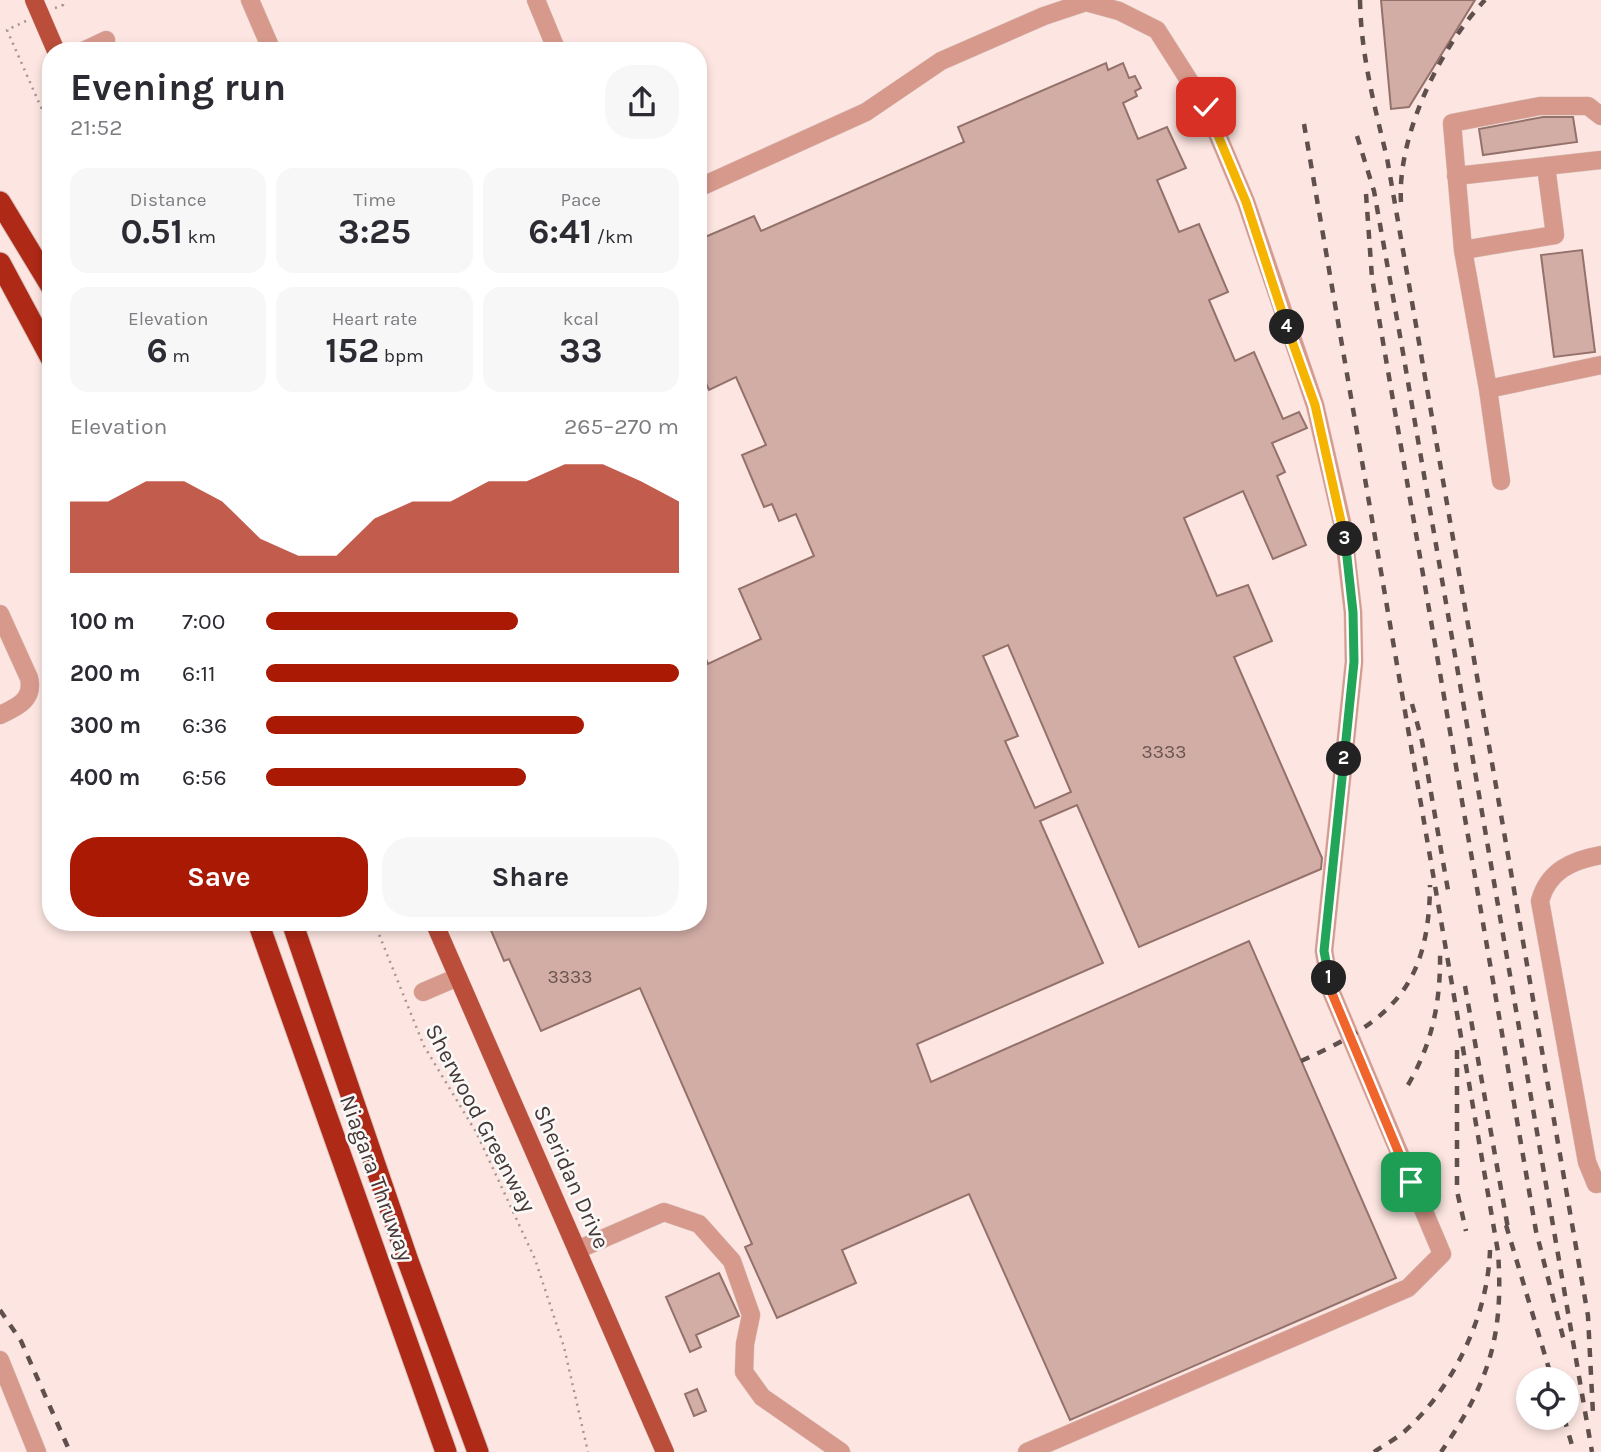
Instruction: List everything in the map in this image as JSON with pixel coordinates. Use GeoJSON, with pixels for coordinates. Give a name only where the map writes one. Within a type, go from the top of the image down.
{"type":"FeatureCollection","features":[{"type":"Feature","properties":{"kind":"highway"},"geometry":{"type":"LineString","coordinates":[[0,201],[42,271]]}},
{"type":"Feature","properties":{"kind":"highway"},"geometry":{"type":"LineString","coordinates":[[0,263],[42,341]]}},
{"type":"Feature","properties":{"kind":"highway","name":"Niagara Thruway"},"geometry":{"type":"LineString","coordinates":[[261,931],[446,1452]]}},
{"type":"Feature","properties":{"kind":"highway","name":"Niagara Thruway"},"geometry":{"type":"LineString","coordinates":[[295,931],[408,1261],[478,1452]]}},
{"type":"Feature","properties":{"kind":"main road"},"geometry":{"type":"LineString","coordinates":[[34,0],[52,42]]}},
{"type":"Feature","properties":{"kind":"main road","name":"Sheridan Drive"},"geometry":{"type":"LineString","coordinates":[[438,931],[665,1452]]}},
{"type":"Feature","properties":{"kind":"lane"},"geometry":{"type":"LineString","coordinates":[[250,0],[268,42]]}},
{"type":"Feature","properties":{"kind":"lane"},"geometry":{"type":"LineString","coordinates":[[536,0],[553,42]]}},
{"type":"Feature","properties":{"kind":"lane"},"geometry":{"type":"LineString","coordinates":[[707,184],[866,112],[941,61],[1044,16],[1086,2],[1119,11],[1157,30],[1206,107],[1246,202],[1315,405],[1343,527],[1353,612],[1354,662],[1324,951],[1331,991],[1441,1254],[1408,1288],[1027,1452]]}},
{"type":"Feature","properties":{"kind":"lane"},"geometry":{"type":"LineString","coordinates":[[102,42],[106,40]]}},
{"type":"Feature","properties":{"kind":"lane"},"geometry":{"type":"LineString","coordinates":[[1502,481],[1463,250],[1452,123],[1540,106],[1588,106],[1601,116]]}},
{"type":"Feature","properties":{"kind":"lane"},"geometry":{"type":"LineString","coordinates":[[1455,176],[1601,160]]}},
{"type":"Feature","properties":{"kind":"lane"},"geometry":{"type":"LineString","coordinates":[[1463,250],[1555,235],[1546,166]]}},
{"type":"Feature","properties":{"kind":"lane"},"geometry":{"type":"LineString","coordinates":[[1488,389],[1601,365]]}},
{"type":"Feature","properties":{"kind":"lane"},"geometry":{"type":"LineString","coordinates":[[0,614],[30,684],[24,703],[0,715]]}},
{"type":"Feature","properties":{"kind":"lane"},"geometry":{"type":"LineString","coordinates":[[1601,855],[1580,859],[1558,870],[1544,885],[1541,901],[1587,1162],[1596,1184],[1601,1184]]}},
{"type":"Feature","properties":{"kind":"lane"},"geometry":{"type":"LineString","coordinates":[[424,992],[458,977]]}},
{"type":"Feature","properties":{"kind":"lane"},"geometry":{"type":"LineString","coordinates":[[577,1250],[664,1212],[699,1224],[732,1261],[751,1315],[745,1345],[744,1372],[762,1397],[841,1452]]}},
{"type":"Feature","properties":{"kind":"lane"},"geometry":{"type":"LineString","coordinates":[[0,1360],[37,1452]]}},
{"type":"Feature","properties":{"kind":"path"},"geometry":{"type":"LineString","coordinates":[[56,8],[63,5],[61,0]]}},
{"type":"Feature","properties":{"kind":"path"},"geometry":{"type":"LineString","coordinates":[[24,22],[7,30],[42,110]]}},
{"type":"Feature","properties":{"kind":"path","name":"Sherwood Greenway"},"geometry":{"type":"LineString","coordinates":[[378,931],[424,1046],[476,1132],[535,1259],[564,1347],[588,1452]]}},
{"type":"Feature","properties":{"kind":"building"},"geometry":{"type":"Polygon","coordinates":[[[1381,0],[1475,0],[1409,107],[1391,109],[1381,0]]]}},
{"type":"Feature","properties":{"kind":"building"},"geometry":{"type":"Polygon","coordinates":[[[1106,63],[1108,70],[1123,63],[1129,78],[1135,76],[1141,88],[1135,91],[1137,96],[1123,103],[1138,139],[1167,127],[1186,168],[1157,180],[1179,232],[1199,224],[1228,292],[1209,300],[1235,361],[1254,352],[1283,419],[1299,412],[1307,428],[1272,443],[1285,472],[1277,476],[1306,545],[1273,559],[1243,491],[1184,518],[1217,596],[1248,585],[1272,641],[1234,657],[1322,858],[1321,869],[1139,947],[1077,805],[1040,821],[1103,963],[917,1044],[931,1082],[1249,941],[1396,1278],[1070,1420],[969,1194],[842,1250],[856,1283],[777,1318],[745,1247],[752,1244],[640,988],[541,1031],[509,959],[504,961],[491,931],[707,931],[707,662],[708,664],[761,639],[739,589],[814,556],[796,514],[779,521],[772,504],[764,507],[742,455],[766,445],[736,377],[709,390],[707,385],[707,236],[754,216],[761,231],[964,142],[958,127],[1106,63]],[[1008,645],[983,656],[1018,736],[1005,741],[1035,808],[1071,792],[1008,645]]]}},
{"type":"Feature","properties":{"kind":"building"},"geometry":{"type":"Polygon","coordinates":[[[1543,117],[1573,117],[1577,142],[1483,155],[1479,129],[1543,117]]]}},
{"type":"Feature","properties":{"kind":"building"},"geometry":{"type":"Polygon","coordinates":[[[1582,250],[1595,352],[1554,357],[1541,255],[1582,250]]]}},
{"type":"Feature","properties":{"kind":"building"},"geometry":{"type":"Polygon","coordinates":[[[719,1273],[739,1316],[696,1335],[701,1347],[690,1352],[666,1297],[719,1273]]]}},
{"type":"Feature","properties":{"kind":"building"},"geometry":{"type":"Polygon","coordinates":[[[697,1389],[706,1411],[694,1416],[685,1394],[697,1389]]]}},
{"type":"Feature","properties":{"kind":"railway"},"geometry":{"type":"LineString","coordinates":[[1360,0],[1366,60],[1387,158],[1588,1316],[1593,1414]]}},
{"type":"Feature","properties":{"kind":"railway"},"geometry":{"type":"LineString","coordinates":[[1401,202],[1406,149],[1425,94],[1452,42],[1485,0]]}},
{"type":"Feature","properties":{"kind":"railway"},"geometry":{"type":"LineString","coordinates":[[1304,124],[1498,1252],[1498,1309],[1490,1358],[1471,1403],[1441,1452]]}},
{"type":"Feature","properties":{"kind":"railway"},"geometry":{"type":"LineString","coordinates":[[1357,136],[1374,191],[1402,347],[1592,1452]]}},
{"type":"Feature","properties":{"kind":"railway"},"geometry":{"type":"LineString","coordinates":[[1366,194],[1372,278],[1536,1231],[1565,1345]]}},
{"type":"Feature","properties":{"kind":"railway"},"geometry":{"type":"LineString","coordinates":[[1412,704],[1422,741],[1449,896]]}},
{"type":"Feature","properties":{"kind":"railway"},"geometry":{"type":"LineString","coordinates":[[1301,1061],[1359,1031],[1381,1015],[1398,997],[1412,975],[1422,950],[1428,920],[1430,885]]}},
{"type":"Feature","properties":{"kind":"railway"},"geometry":{"type":"LineString","coordinates":[[1408,1085],[1424,1053],[1434,1020],[1440,950]]}},
{"type":"Feature","properties":{"kind":"railway"},"geometry":{"type":"LineString","coordinates":[[1465,986],[1509,1234]]}},
{"type":"Feature","properties":{"kind":"railway"},"geometry":{"type":"LineString","coordinates":[[1457,1050],[1457,1191],[1466,1231]]}},
{"type":"Feature","properties":{"kind":"railway"},"geometry":{"type":"LineString","coordinates":[[1506,1225],[1548,1367]]}},
{"type":"Feature","properties":{"kind":"railway"},"geometry":{"type":"LineString","coordinates":[[1374,1452],[1401,1434],[1423,1413],[1453,1372],[1483,1300],[1490,1250]]}},
{"type":"Feature","properties":{"kind":"railway"},"geometry":{"type":"LineString","coordinates":[[0,1310],[21,1341],[70,1452]]}},
{"type":"Feature","properties":{"kind":"railway"},"geometry":{"type":"LineString","coordinates":[[1568,1430],[1574,1452]]}},
{"type":"Feature","properties":{"kind":"route"},"geometry":{"type":"LineString","coordinates":[[1206,107],[1246,202],[1315,405],[1343,527],[1353,612],[1354,662],[1324,951],[1331,991],[1411,1182]]}}]}
